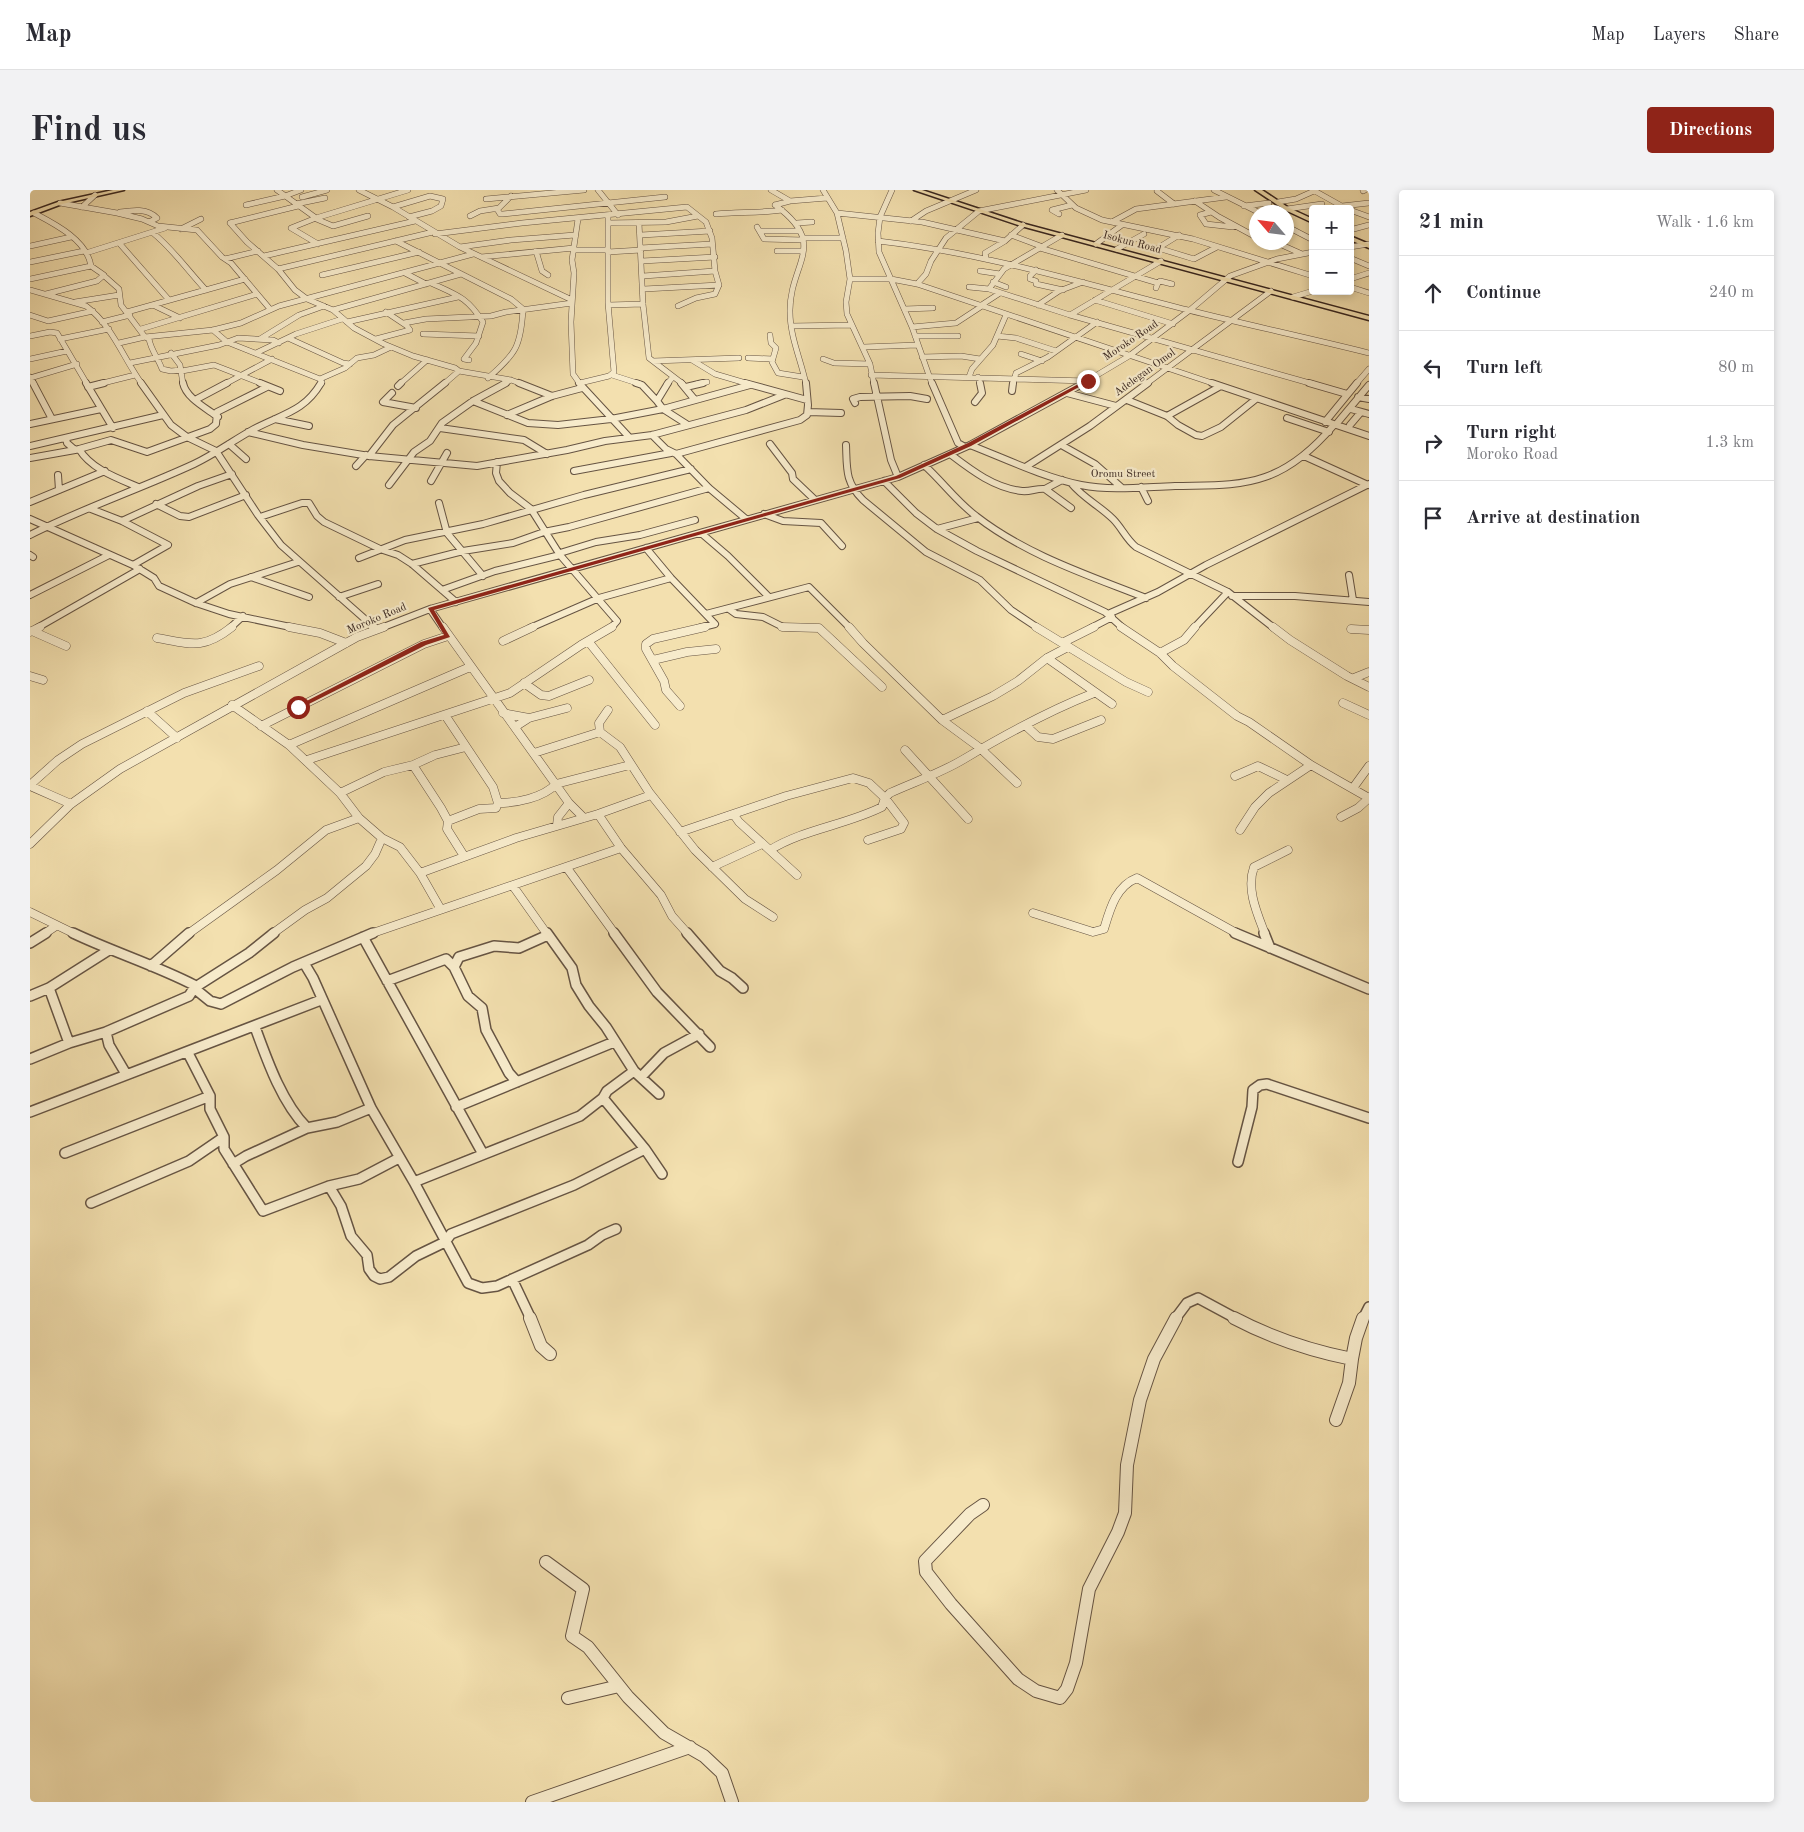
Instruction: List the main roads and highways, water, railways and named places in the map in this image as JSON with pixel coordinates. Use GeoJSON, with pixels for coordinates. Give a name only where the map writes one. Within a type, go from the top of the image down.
{"type":"FeatureCollection","features":[{"type":"Feature","properties":{"kind":"main road"},"geometry":{"type":"LineString","coordinates":[[32,214],[60,204],[121,190]]}},
{"type":"Feature","properties":{"kind":"main road","name":"Isokun Road"},"geometry":{"type":"LineString","coordinates":[[917,190],[949,202],[1023,224],[1369,318]]}},
{"type":"Feature","properties":{"kind":"main road"},"geometry":{"type":"LineString","coordinates":[[1258,190],[1287,209],[1309,219]]}},
{"type":"Feature","properties":{"kind":"main road"},"geometry":{"type":"LineString","coordinates":[[1354,240],[1368,245]]}}]}
